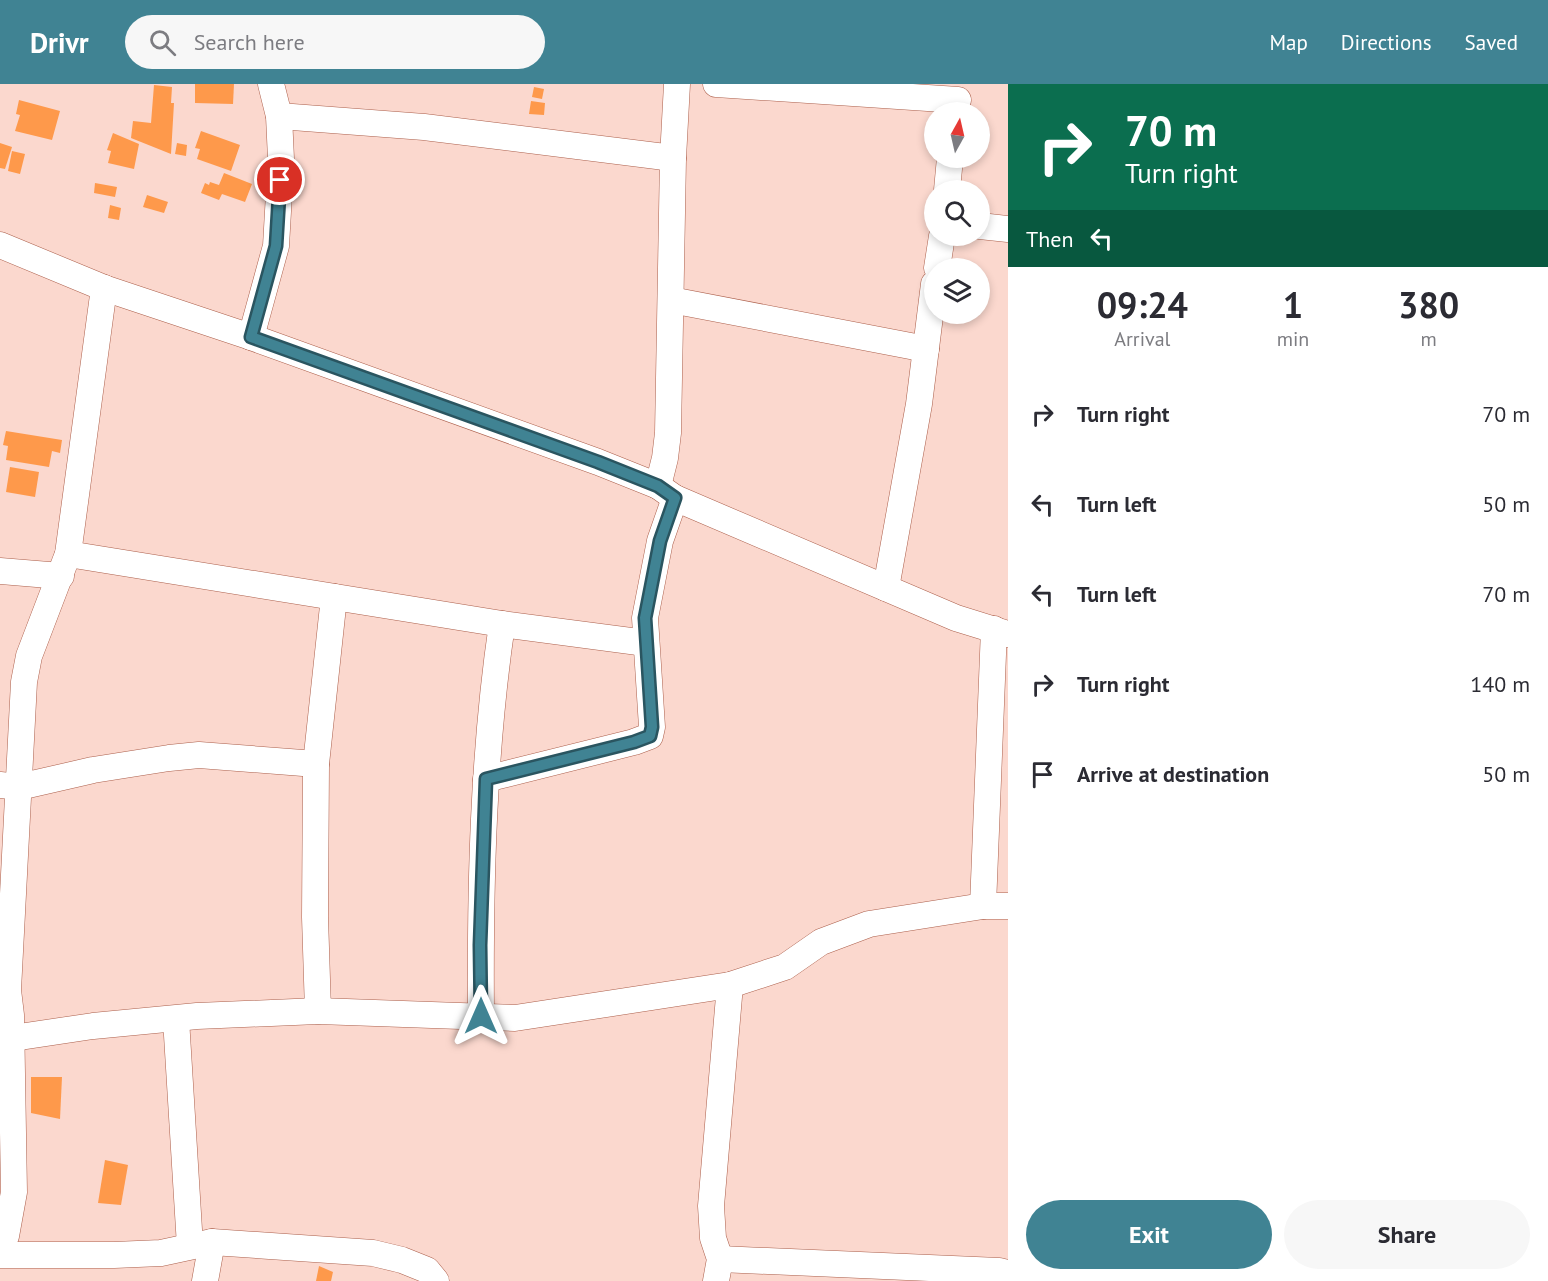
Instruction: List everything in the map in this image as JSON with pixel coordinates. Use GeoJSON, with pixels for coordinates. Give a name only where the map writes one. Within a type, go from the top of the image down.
{"type":"FeatureCollection","features":[{"type":"Feature","properties":{"kind":"street"},"geometry":{"type":"LineString","coordinates":[[251,337],[276,246],[281,159],[279,116],[271,84]]}},
{"type":"Feature","properties":{"kind":"street"},"geometry":{"type":"LineString","coordinates":[[486,779],[650,736],[652,727],[645,618],[667,492],[665,458],[668,433],[673,158],[677,84]]}},
{"type":"Feature","properties":{"kind":"street"},"geometry":{"type":"LineString","coordinates":[[716,84],[957,99]]}},
{"type":"Feature","properties":{"kind":"street"},"geometry":{"type":"LineString","coordinates":[[279,116],[424,127],[673,158]]}},
{"type":"Feature","properties":{"kind":"street"},"geometry":{"type":"LineString","coordinates":[[990,227],[1008,228]]}},
{"type":"Feature","properties":{"kind":"street"},"geometry":{"type":"LineString","coordinates":[[0,245],[104,288],[251,337],[588,458],[957,618],[1001,631],[996,906],[869,924],[821,942],[785,966],[730,985],[515,1018],[318,1011],[197,1016],[93,1026],[5,1039]]}},
{"type":"Feature","properties":{"kind":"street"},"geometry":{"type":"LineString","coordinates":[[0,1245],[6,1236],[14,1192],[15,1160],[5,1039],[11,1016],[4,944],[9,786],[29,656],[64,565],[104,288]]}},
{"type":"Feature","properties":{"kind":"street"},"geometry":{"type":"LineString","coordinates":[[671,300],[926,349]]}},
{"type":"Feature","properties":{"kind":"street"},"geometry":{"type":"LineString","coordinates":[[886,588],[919,404],[929,324]]}},
{"type":"Feature","properties":{"kind":"street"},"geometry":{"type":"LineString","coordinates":[[0,571],[64,565],[334,597],[502,624],[646,643]]}},
{"type":"Feature","properties":{"kind":"street"},"geometry":{"type":"LineString","coordinates":[[318,1011],[315,917],[316,764],[334,597]]}},
{"type":"Feature","properties":{"kind":"street"},"geometry":{"type":"LineString","coordinates":[[481,1016],[480,945],[486,779],[502,624]]}},
{"type":"Feature","properties":{"kind":"street"},"geometry":{"type":"LineString","coordinates":[[9,786],[93,770],[199,755],[316,764]]}},
{"type":"Feature","properties":{"kind":"street"},"geometry":{"type":"LineString","coordinates":[[730,985],[711,1206],[718,1270],[999,1271],[1008,1274]]}},
{"type":"Feature","properties":{"kind":"street"},"geometry":{"type":"LineString","coordinates":[[176,1019],[205,1281]]}},
{"type":"Feature","properties":{"kind":"street"},"geometry":{"type":"LineString","coordinates":[[0,1255],[161,1253],[201,1244],[373,1253],[402,1260],[427,1270],[436,1281]]}},
{"type":"Feature","properties":{"kind":"building"},"geometry":{"type":"Polygon","coordinates":[[[195,84],[234,84],[233,104],[195,103],[195,84]]]}},
{"type":"Feature","properties":{"kind":"building"},"geometry":{"type":"Polygon","coordinates":[[[154,85],[172,87],[171,103],[174,103],[171,154],[131,138],[133,121],[151,123],[154,85]]]}},
{"type":"Feature","properties":{"kind":"building"},"geometry":{"type":"Polygon","coordinates":[[[534,87],[544,89],[542,99],[532,97],[534,87]]]}},
{"type":"Feature","properties":{"kind":"building"},"geometry":{"type":"Polygon","coordinates":[[[19,100],[60,111],[52,140],[15,131],[20,115],[16,114],[19,100]]]}},
{"type":"Feature","properties":{"kind":"building"},"geometry":{"type":"Polygon","coordinates":[[[531,101],[545,103],[544,115],[529,114],[531,101]]]}},
{"type":"Feature","properties":{"kind":"building"},"geometry":{"type":"Polygon","coordinates":[[[201,131],[240,145],[231,171],[197,159],[200,149],[195,148],[201,131]]]}},
{"type":"Feature","properties":{"kind":"building"},"geometry":{"type":"Polygon","coordinates":[[[113,133],[139,144],[134,169],[108,163],[111,151],[107,150],[113,133]]]}},
{"type":"Feature","properties":{"kind":"building"},"geometry":{"type":"Polygon","coordinates":[[[0,143],[12,147],[5,169],[0,168],[0,143]]]}},
{"type":"Feature","properties":{"kind":"building"},"geometry":{"type":"Polygon","coordinates":[[[177,143],[187,145],[186,156],[175,154],[177,143]]]}},
{"type":"Feature","properties":{"kind":"building"},"geometry":{"type":"Polygon","coordinates":[[[12,151],[25,154],[20,174],[8,171],[12,151]]]}},
{"type":"Feature","properties":{"kind":"building"},"geometry":{"type":"Polygon","coordinates":[[[224,173],[252,184],[245,202],[222,194],[219,200],[201,193],[205,183],[219,185],[224,173]]]}},
{"type":"Feature","properties":{"kind":"building"},"geometry":{"type":"Polygon","coordinates":[[[95,183],[117,187],[115,197],[94,193],[95,183]]]}},
{"type":"Feature","properties":{"kind":"building"},"geometry":{"type":"Polygon","coordinates":[[[147,195],[168,202],[164,213],[143,207],[147,195]]]}},
{"type":"Feature","properties":{"kind":"building"},"geometry":{"type":"Polygon","coordinates":[[[110,205],[121,208],[119,220],[108,218],[110,205]]]}},
{"type":"Feature","properties":{"kind":"building"},"geometry":{"type":"Polygon","coordinates":[[[6,431],[62,440],[60,453],[52,451],[49,467],[6,460],[8,446],[3,445],[6,431]]]}},
{"type":"Feature","properties":{"kind":"building"},"geometry":{"type":"Polygon","coordinates":[[[10,467],[39,472],[35,497],[6,492],[10,467]]]}},
{"type":"Feature","properties":{"kind":"building"},"geometry":{"type":"Polygon","coordinates":[[[31,1077],[62,1077],[60,1119],[31,1113],[31,1077]]]}},
{"type":"Feature","properties":{"kind":"building"},"geometry":{"type":"Polygon","coordinates":[[[105,1160],[128,1165],[121,1205],[98,1203],[105,1160]]]}},
{"type":"Feature","properties":{"kind":"building"},"geometry":{"type":"Polygon","coordinates":[[[319,1266],[333,1272],[331,1281],[316,1281],[319,1266]]]}},
{"type":"Feature","properties":{"kind":"route"},"geometry":{"type":"LineString","coordinates":[[280,180],[276,246],[251,337],[598,462],[658,486],[675,498],[660,541],[645,618],[652,727],[650,736],[486,779],[480,945],[481,1016]]}}]}
